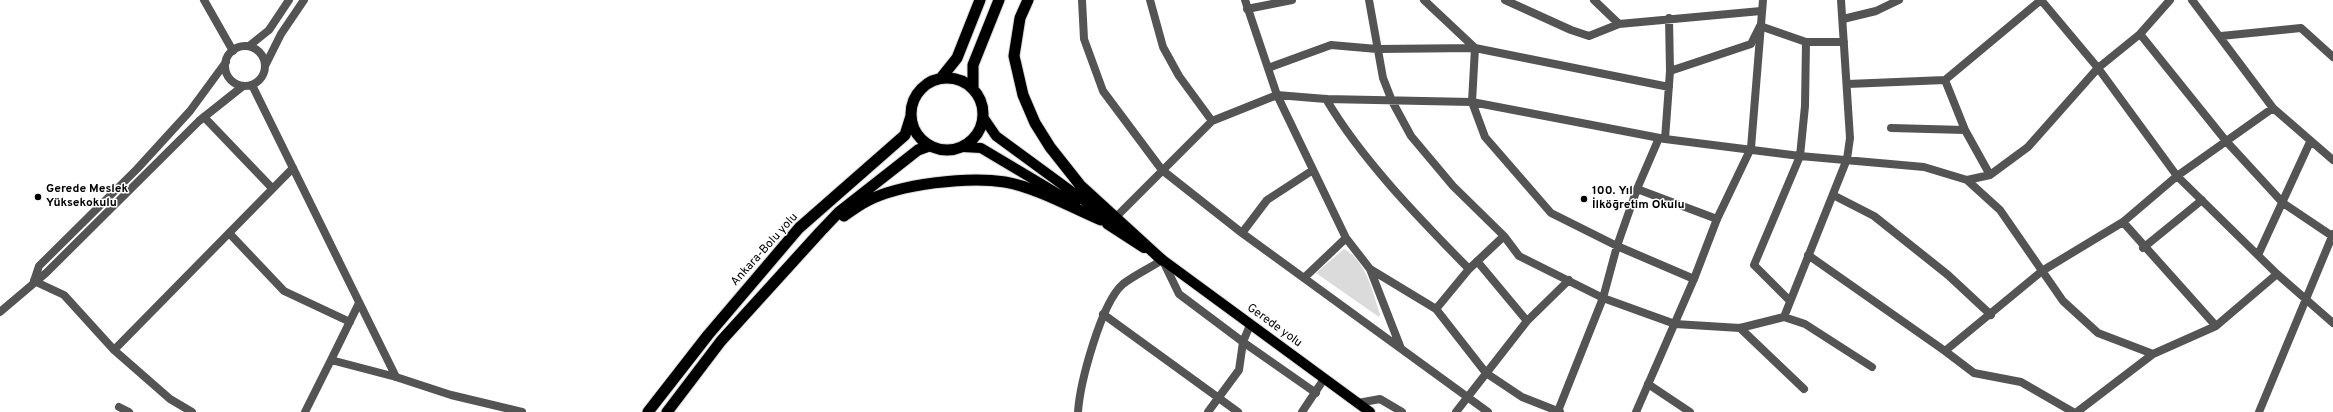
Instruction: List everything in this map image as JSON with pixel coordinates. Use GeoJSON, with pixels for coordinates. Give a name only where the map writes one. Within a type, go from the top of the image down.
{"type":"FeatureCollection","features":[{"type":"Feature","properties":{"kind":"highway"},"geometry":{"type":"LineString","coordinates":[[941,78],[957,58],[980,0]]}},
{"type":"Feature","properties":{"kind":"highway"},"geometry":{"type":"LineString","coordinates":[[973,89],[973,65],[998,0]]}},
{"type":"Feature","properties":{"kind":"highway"},"geometry":{"type":"LineString","coordinates":[[1028,0],[1020,18],[1014,56],[1023,95],[1035,123],[1050,147],[1109,221]]}},
{"type":"Feature","properties":{"kind":"highway"},"geometry":{"type":"LineString","coordinates":[[941,78],[952,78],[964,82],[973,89],[979,97],[983,117],[977,135],[963,147],[946,150],[929,146],[920,138],[913,128],[911,106],[922,87],[941,78]]}},
{"type":"Feature","properties":{"kind":"highway","name":"Ankara-Bolu yolu"},"geometry":{"type":"LineString","coordinates":[[648,412],[708,335],[800,228],[905,135],[911,116]]}},
{"type":"Feature","properties":{"kind":"highway"},"geometry":{"type":"LineString","coordinates":[[670,411],[721,341],[839,212],[881,177],[918,150],[929,146]]}},
{"type":"Feature","properties":{"kind":"highway"},"geometry":{"type":"LineString","coordinates":[[820,232],[867,200],[908,188],[955,180],[1005,182],[1047,196],[1109,221],[1162,260]]}},
{"type":"Feature","properties":{"kind":"main road"},"geometry":{"type":"LineString","coordinates":[[983,117],[996,136],[1109,221]]}},
{"type":"Feature","properties":{"kind":"main road"},"geometry":{"type":"LineString","coordinates":[[963,147],[981,148],[1109,221]]}},
{"type":"Feature","properties":{"kind":"main road","name":"Gerede yolu"},"geometry":{"type":"LineString","coordinates":[[1162,260],[1370,412]]}},
{"type":"Feature","properties":{"kind":"street"},"geometry":{"type":"LineString","coordinates":[[204,0],[233,51]]}},
{"type":"Feature","properties":{"kind":"street"},"geometry":{"type":"LineString","coordinates":[[34,281],[39,266],[137,169],[184,117],[233,51],[238,48],[249,46],[269,30],[289,0]]}},
{"type":"Feature","properties":{"kind":"street"},"geometry":{"type":"LineString","coordinates":[[0,312],[34,281],[46,273],[204,117],[243,86],[252,85],[262,77],[265,66],[281,34],[304,0]]}},
{"type":"Feature","properties":{"kind":"street"},"geometry":{"type":"LineString","coordinates":[[1082,0],[1084,38],[1103,91],[1162,170],[1242,233],[1304,277],[1341,306],[1400,346],[1488,412]]}},
{"type":"Feature","properties":{"kind":"street"},"geometry":{"type":"LineString","coordinates":[[1150,0],[1163,47],[1180,76],[1212,122]]}},
{"type":"Feature","properties":{"kind":"street"},"geometry":{"type":"LineString","coordinates":[[1245,0],[1247,10],[1277,96],[1346,238],[1370,269],[1400,346]]}},
{"type":"Feature","properties":{"kind":"street"},"geometry":{"type":"LineString","coordinates":[[1247,10],[1292,0]]}},
{"type":"Feature","properties":{"kind":"street"},"geometry":{"type":"LineString","coordinates":[[1369,0],[1383,78],[1392,101],[1416,141],[1453,186],[1504,236],[1519,256],[1603,298],[1675,324],[1740,328],[1784,317],[1805,324],[1872,367]]}},
{"type":"Feature","properties":{"kind":"street"},"geometry":{"type":"LineString","coordinates":[[1424,0],[1474,48],[1472,102],[1485,137],[1551,213],[1617,246],[1694,279]]}},
{"type":"Feature","properties":{"kind":"street"},"geometry":{"type":"LineString","coordinates":[[1505,0],[1571,30],[1589,36],[1620,24],[1669,18],[1761,12]]}},
{"type":"Feature","properties":{"kind":"street"},"geometry":{"type":"LineString","coordinates":[[1594,0],[1620,24]]}},
{"type":"Feature","properties":{"kind":"street"},"geometry":{"type":"LineString","coordinates":[[1636,412],[1694,279],[1717,219],[1751,148],[1763,0]]}},
{"type":"Feature","properties":{"kind":"street"},"geometry":{"type":"LineString","coordinates":[[1784,317],[1847,159],[1850,138],[1848,84],[1841,0]]}},
{"type":"Feature","properties":{"kind":"street"},"geometry":{"type":"LineString","coordinates":[[1842,19],[1876,11],[1899,0]]}},
{"type":"Feature","properties":{"kind":"street"},"geometry":{"type":"LineString","coordinates":[[1848,84],[1945,80],[2041,0],[2098,68],[2177,176],[2277,274],[2333,322]]}},
{"type":"Feature","properties":{"kind":"street"},"geometry":{"type":"LineString","coordinates":[[1967,180],[1990,175],[2028,147],[2098,68],[2140,34],[2170,0]]}},
{"type":"Feature","properties":{"kind":"street"},"geometry":{"type":"LineString","coordinates":[[2192,0],[2221,36],[2273,108],[2310,142],[2333,160]]}},
{"type":"Feature","properties":{"kind":"street"},"geometry":{"type":"LineString","coordinates":[[1370,269],[1436,309],[1486,373],[1522,398],[1559,412],[1603,298],[1617,246],[1637,189],[1662,138],[1670,71],[1669,18]]}},
{"type":"Feature","properties":{"kind":"street"},"geometry":{"type":"LineString","coordinates":[[1760,26],[1806,42],[1844,42]]}},
{"type":"Feature","properties":{"kind":"street"},"geometry":{"type":"LineString","coordinates":[[1670,71],[1750,44],[1760,26]]}},
{"type":"Feature","properties":{"kind":"street"},"geometry":{"type":"LineString","coordinates":[[2221,36],[2301,28],[2333,57]]}},
{"type":"Feature","properties":{"kind":"street"},"geometry":{"type":"LineString","coordinates":[[2140,34],[2226,141],[2283,203],[2332,235],[2259,412]]}},
{"type":"Feature","properties":{"kind":"street"},"geometry":{"type":"LineString","coordinates":[[1790,301],[1754,265],[1800,156],[1805,106],[1806,42]]}},
{"type":"Feature","properties":{"kind":"street"},"geometry":{"type":"LineString","coordinates":[[1268,68],[1331,45],[1377,49],[1474,48],[1669,87]]}},
{"type":"Feature","properties":{"kind":"street"},"geometry":{"type":"LineString","coordinates":[[249,46],[261,53],[265,66]]}},
{"type":"Feature","properties":{"kind":"street"},"geometry":{"type":"LineString","coordinates":[[226,62],[226,68],[231,80],[243,86]]}},
{"type":"Feature","properties":{"kind":"street"},"geometry":{"type":"LineString","coordinates":[[1945,80],[1965,130],[1990,175]]}},
{"type":"Feature","properties":{"kind":"street"},"geometry":{"type":"LineString","coordinates":[[252,85],[396,377]]}},
{"type":"Feature","properties":{"kind":"street"},"geometry":{"type":"LineString","coordinates":[[1109,221],[1212,122],[1277,96],[1326,99],[1472,102],[1662,138],[1751,148],[1800,156],[1924,167],[1967,180],[2000,210],[2063,301],[2098,333],[2153,354]]}},
{"type":"Feature","properties":{"kind":"street"},"geometry":{"type":"LineString","coordinates":[[1326,99],[1338,118],[1412,211],[1469,269]]}},
{"type":"Feature","properties":{"kind":"street"},"geometry":{"type":"LineString","coordinates":[[1945,351],[2042,271],[2123,222],[2177,176],[2273,108]]}},
{"type":"Feature","properties":{"kind":"street"},"geometry":{"type":"LineString","coordinates":[[204,117],[272,188]]}},
{"type":"Feature","properties":{"kind":"street"},"geometry":{"type":"LineString","coordinates":[[1891,128],[1965,130]]}},
{"type":"Feature","properties":{"kind":"street"},"geometry":{"type":"LineString","coordinates":[[2258,255],[2310,142]]}},
{"type":"Feature","properties":{"kind":"street"},"geometry":{"type":"LineString","coordinates":[[114,350],[293,168]]}},
{"type":"Feature","properties":{"kind":"street"},"geometry":{"type":"LineString","coordinates":[[1242,233],[1267,200],[1313,170]]}},
{"type":"Feature","properties":{"kind":"street"},"geometry":{"type":"LineString","coordinates":[[1637,189],[1717,219]]}},
{"type":"Feature","properties":{"kind":"street"},"geometry":{"type":"LineString","coordinates":[[1833,195],[1874,216],[1948,275],[1991,314]]}},
{"type":"Feature","properties":{"kind":"street"},"geometry":{"type":"LineString","coordinates":[[2143,248],[2202,200]]}},
{"type":"Feature","properties":{"kind":"street"},"geometry":{"type":"LineString","coordinates":[[2123,222],[2143,248],[2216,326]]}},
{"type":"Feature","properties":{"kind":"street"},"geometry":{"type":"LineString","coordinates":[[229,233],[284,291],[350,322]]}},
{"type":"Feature","properties":{"kind":"street"},"geometry":{"type":"LineString","coordinates":[[1436,309],[1469,269],[1504,236]]}},
{"type":"Feature","properties":{"kind":"street"},"geometry":{"type":"LineString","coordinates":[[1304,277],[1346,238]]}},
{"type":"Feature","properties":{"kind":"street"},"geometry":{"type":"LineString","coordinates":[[1808,256],[1945,351],[1974,373],[2021,382],[2073,412]]}},
{"type":"Feature","properties":{"kind":"street"},"geometry":{"type":"LineString","coordinates":[[1078,412],[1079,392],[1103,314],[1122,285],[1162,260],[1179,294],[1243,342],[1316,392]]}},
{"type":"Feature","properties":{"kind":"street"},"geometry":{"type":"LineString","coordinates":[[1477,261],[1527,321]]}},
{"type":"Feature","properties":{"kind":"street"},"geometry":{"type":"LineString","coordinates":[[2076,412],[2153,354],[2216,326],[2277,274]]}},
{"type":"Feature","properties":{"kind":"street"},"geometry":{"type":"LineString","coordinates":[[1456,412],[1527,321],[1569,280]]}},
{"type":"Feature","properties":{"kind":"street"},"geometry":{"type":"LineString","coordinates":[[34,281],[64,295],[114,350],[170,399],[192,412]]}},
{"type":"Feature","properties":{"kind":"street"},"geometry":{"type":"LineString","coordinates":[[305,412],[360,303]]}},
{"type":"Feature","properties":{"kind":"street"},"geometry":{"type":"LineString","coordinates":[[1103,314],[1238,412]]}},
{"type":"Feature","properties":{"kind":"street"},"geometry":{"type":"LineString","coordinates":[[1208,412],[1239,370],[1243,342],[1250,325]]}},
{"type":"Feature","properties":{"kind":"street"},"geometry":{"type":"LineString","coordinates":[[1740,328],[1804,389]]}},
{"type":"Feature","properties":{"kind":"street"},"geometry":{"type":"LineString","coordinates":[[331,360],[396,377],[451,395],[522,412]]}},
{"type":"Feature","properties":{"kind":"street"},"geometry":{"type":"LineString","coordinates":[[1302,412],[1324,379]]}},
{"type":"Feature","properties":{"kind":"street"},"geometry":{"type":"LineString","coordinates":[[1648,384],[1690,412]]}},
{"type":"Feature","properties":{"kind":"street"},"geometry":{"type":"LineString","coordinates":[[1358,403],[1380,399],[1402,412]]}},
{"type":"Feature","properties":{"kind":"street"},"geometry":{"type":"LineString","coordinates":[[119,407],[129,412]]}},
{"type":"Feature","properties":{"kind":"shaded area"},"geometry":{"type":"Polygon","coordinates":[[[1344,249],[1358,261],[1368,278],[1380,314],[1379,317],[1316,273],[1344,249]]]}},
{"type":"Feature","properties":{"kind":"place","name":"Gerede Meslek Yüksekokulu"},"geometry":{"type":"Point","coordinates":[38,197]}},
{"type":"Feature","properties":{"kind":"place","name":"100. Yıl İlköğretim Okulu"},"geometry":{"type":"Point","coordinates":[1584,199]}}]}
